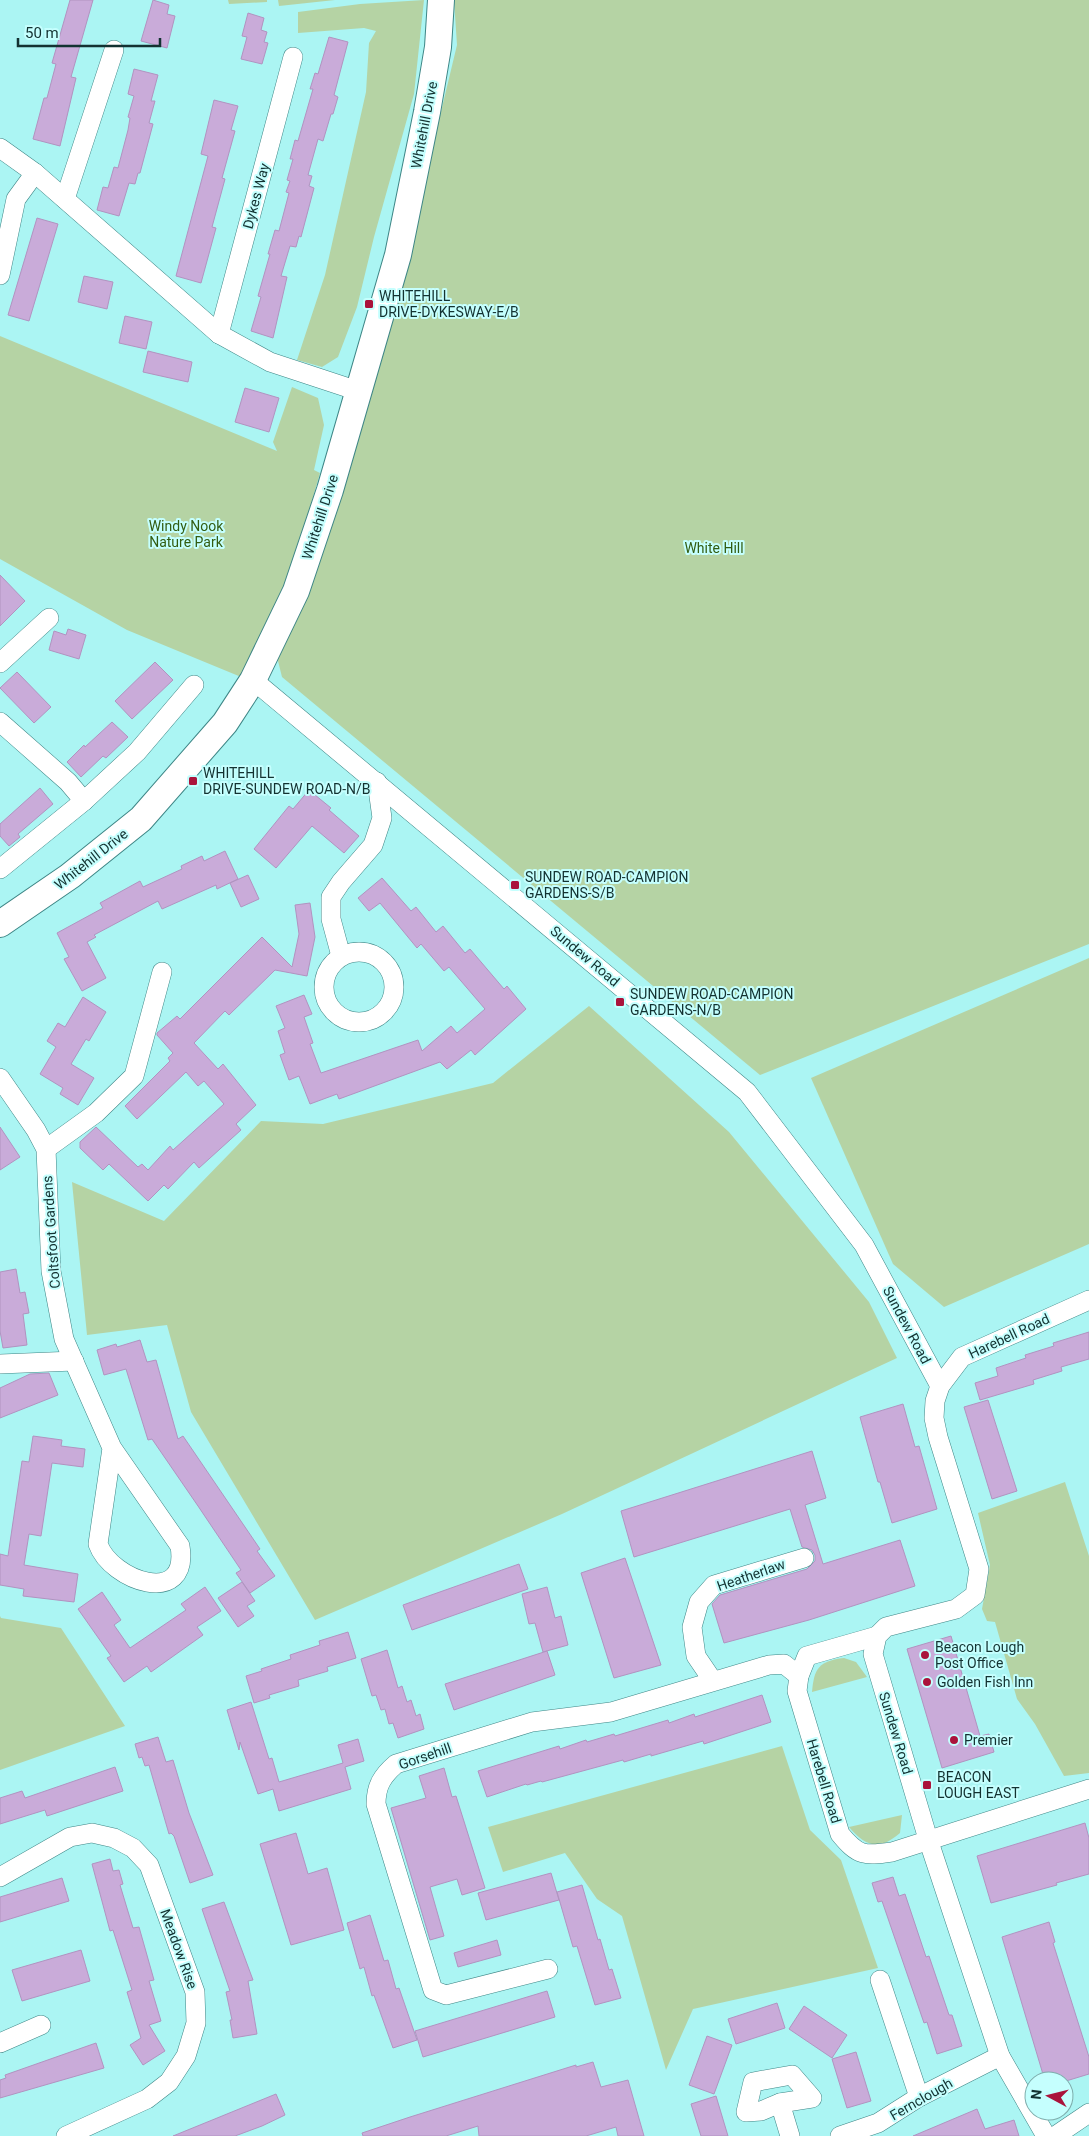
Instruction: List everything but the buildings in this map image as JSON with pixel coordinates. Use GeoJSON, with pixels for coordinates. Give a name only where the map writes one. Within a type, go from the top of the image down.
{"type":"FeatureCollection","features":[{"type":"Feature","properties":{"kind":"street","name":"Whitehill Drive"},"geometry":{"type":"LineString","coordinates":[[0,924],[70,876],[141,819],[225,723],[253,680],[296,590],[330,490],[398,255],[438,47],[441,0]]}},
{"type":"Feature","properties":{"kind":"street"},"geometry":{"type":"LineString","coordinates":[[66,198],[114,50]]}},
{"type":"Feature","properties":{"kind":"street","name":"Dykes Way"},"geometry":{"type":"LineString","coordinates":[[219,334],[294,57]]}},
{"type":"Feature","properties":{"kind":"street"},"geometry":{"type":"LineString","coordinates":[[0,148],[36,173],[66,198],[219,334],[270,362],[358,391]]}},
{"type":"Feature","properties":{"kind":"street"},"geometry":{"type":"LineString","coordinates":[[0,275],[16,198],[36,173]]}},
{"type":"Feature","properties":{"kind":"street"},"geometry":{"type":"LineString","coordinates":[[0,664],[49,618]]}},
{"type":"Feature","properties":{"kind":"street","name":"Sundew Road"},"geometry":{"type":"LineString","coordinates":[[253,680],[747,1092],[864,1245],[940,1386]]}},
{"type":"Feature","properties":{"kind":"street"},"geometry":{"type":"LineString","coordinates":[[0,869],[84,801],[137,752],[194,685]]}},
{"type":"Feature","properties":{"kind":"street"},"geometry":{"type":"LineString","coordinates":[[0,722],[68,782],[84,801]]}},
{"type":"Feature","properties":{"kind":"street"},"geometry":{"type":"LineString","coordinates":[[341,956],[331,919],[331,897],[372,845],[382,818],[377,782]]}},
{"type":"Feature","properties":{"kind":"street"},"geometry":{"type":"LineString","coordinates":[[46,1149],[96,1113],[134,1076],[162,972]]}},
{"type":"Feature","properties":{"kind":"street","name":"Coltsfoot Gardens"},"geometry":{"type":"LineString","coordinates":[[0,1078],[6,1098],[46,1149],[51,1271],[64,1339],[112,1448],[180,1546],[182,1559],[176,1575],[164,1584],[148,1583],[125,1575],[101,1553],[98,1544],[112,1448]]}},
{"type":"Feature","properties":{"kind":"street","name":"Harebell Road"},"geometry":{"type":"LineString","coordinates":[[940,1386],[962,1357],[1089,1300]]}},
{"type":"Feature","properties":{"kind":"street"},"geometry":{"type":"LineString","coordinates":[[0,1364],[74,1361]]}},
{"type":"Feature","properties":{"kind":"street"},"geometry":{"type":"LineString","coordinates":[[799,1676],[807,1656],[876,1636],[886,1627],[956,1609],[975,1596],[979,1569],[938,1437],[934,1418],[935,1401],[940,1386]]}},
{"type":"Feature","properties":{"kind":"street","name":"Heatherlaw"},"geometry":{"type":"LineString","coordinates":[[713,1680],[696,1656],[692,1627],[699,1602],[714,1585],[804,1558]]}},
{"type":"Feature","properties":{"kind":"street","name":"Sundew Road"},"geometry":{"type":"LineString","coordinates":[[876,1636],[873,1654],[928,1839],[1000,2056],[1046,2136]]}},
{"type":"Feature","properties":{"kind":"street","name":"Gorsehill"},"geometry":{"type":"LineString","coordinates":[[548,1969],[446,1995],[433,1990],[376,1804],[379,1782],[385,1773],[396,1764],[532,1722],[611,1712],[713,1680],[769,1665],[784,1664],[799,1676]]}},
{"type":"Feature","properties":{"kind":"street","name":"Harebell Road"},"geometry":{"type":"LineString","coordinates":[[799,1676],[798,1690],[840,1834],[852,1849],[867,1855],[892,1852],[1089,1789]]}},
{"type":"Feature","properties":{"kind":"street","name":"Meadow Rise"},"geometry":{"type":"LineString","coordinates":[[0,1877],[70,1837],[92,1833],[114,1838],[133,1848],[149,1865],[195,1992],[196,2023],[194,2031],[186,2056],[169,2082],[147,2099],[66,2136]]}},
{"type":"Feature","properties":{"kind":"street"},"geometry":{"type":"LineString","coordinates":[[880,1980],[919,2097]]}},
{"type":"Feature","properties":{"kind":"street"},"geometry":{"type":"LineString","coordinates":[[0,2042],[41,2025]]}},
{"type":"Feature","properties":{"kind":"street","name":"Fernclough"},"geometry":{"type":"LineString","coordinates":[[840,2136],[878,2123],[919,2097],[1000,2056]]}},
{"type":"Feature","properties":{"kind":"street"},"geometry":{"type":"LineString","coordinates":[[780,2103],[790,2136]]}},
{"type":"Feature","properties":{"kind":"street"},"geometry":{"type":"LineString","coordinates":[[1055,2136],[1089,2113]]}},
{"type":"Feature","properties":{"kind":"green space"},"geometry":{"type":"Polygon","coordinates":[[[228,0],[267,0],[267,2],[229,4],[228,0]]]}},
{"type":"Feature","properties":{"kind":"green space"},"geometry":{"type":"Polygon","coordinates":[[[278,0],[335,0],[279,6],[278,0]]]}},
{"type":"Feature","properties":{"kind":"green space"},"geometry":{"type":"Polygon","coordinates":[[[424,0],[414,94],[374,237],[357,307],[338,357],[322,367],[297,360],[325,275],[366,92],[369,43],[376,31],[364,28],[298,33],[298,12],[360,4],[424,0]]]}},
{"type":"Feature","properties":{"kind":"green space","name":"White Hill"},"geometry":{"type":"Polygon","coordinates":[[[454,0],[1089,0],[1089,944],[760,1075],[282,677],[277,657],[407,253],[457,45],[454,0]]]}},
{"type":"Feature","properties":{"kind":"green space","name":"Windy Nook Nature Park"},"geometry":{"type":"Polygon","coordinates":[[[0,336],[277,451],[273,442],[292,387],[318,398],[324,425],[314,470],[320,473],[288,584],[246,679],[127,630],[0,559],[0,336]]]}},
{"type":"Feature","properties":{"kind":"green space"},"geometry":{"type":"Polygon","coordinates":[[[1089,958],[1089,1244],[944,1307],[893,1264],[811,1078],[1089,958]]]}},
{"type":"Feature","properties":{"kind":"green space"},"geometry":{"type":"Polygon","coordinates":[[[589,1006],[729,1132],[869,1302],[897,1358],[562,1514],[315,1620],[191,1412],[167,1325],[87,1335],[72,1182],[164,1221],[261,1121],[323,1124],[493,1083],[589,1006]]]}},
{"type":"Feature","properties":{"kind":"green space"},"geometry":{"type":"Polygon","coordinates":[[[1065,1482],[1089,1556],[1089,1773],[1064,1776],[1035,1724],[1017,1699],[995,1622],[987,1621],[982,1609],[990,1565],[978,1513],[1065,1482]]]}},
{"type":"Feature","properties":{"kind":"green space"},"geometry":{"type":"Polygon","coordinates":[[[0,1616],[1,1618],[61,1628],[125,1726],[0,1770],[0,1616]]]}},
{"type":"Feature","properties":{"kind":"green space"},"geometry":{"type":"Polygon","coordinates":[[[844,1658],[856,1662],[867,1677],[812,1692],[814,1677],[819,1667],[829,1661],[844,1658]]]}},
{"type":"Feature","properties":{"kind":"green space"},"geometry":{"type":"Polygon","coordinates":[[[782,1746],[810,1830],[841,1860],[878,1968],[693,2009],[666,2070],[622,1916],[597,1899],[565,1853],[503,1872],[488,1827],[782,1746]]]}},
{"type":"Feature","properties":{"kind":"green space"},"geometry":{"type":"Polygon","coordinates":[[[902,1815],[900,1833],[892,1839],[879,1844],[873,1844],[861,1839],[849,1827],[902,1815]]]}},
{"type":"Feature","properties":{"kind":"place","name":"WHITEHILL DRIVE-DYKESWAY-E/B"},"geometry":{"type":"Point","coordinates":[369,304]}},
{"type":"Feature","properties":{"kind":"place","name":"WHITEHILL DRIVE-SUNDEW ROAD-N/B"},"geometry":{"type":"Point","coordinates":[193,781]}},
{"type":"Feature","properties":{"kind":"place","name":"SUNDEW ROAD-CAMPION GARDENS-S/B"},"geometry":{"type":"Point","coordinates":[515,885]}},
{"type":"Feature","properties":{"kind":"place","name":"SUNDEW ROAD-CAMPION GARDENS-N/B"},"geometry":{"type":"Point","coordinates":[620,1002]}},
{"type":"Feature","properties":{"kind":"place","name":"Beacon Lough Post Office"},"geometry":{"type":"Point","coordinates":[925,1655]}},
{"type":"Feature","properties":{"kind":"place","name":"Golden Fish Inn"},"geometry":{"type":"Point","coordinates":[927,1682]}},
{"type":"Feature","properties":{"kind":"place","name":"Premier"},"geometry":{"type":"Point","coordinates":[954,1740]}},
{"type":"Feature","properties":{"kind":"place","name":"BEACON LOUGH EAST"},"geometry":{"type":"Point","coordinates":[927,1785]}}]}
